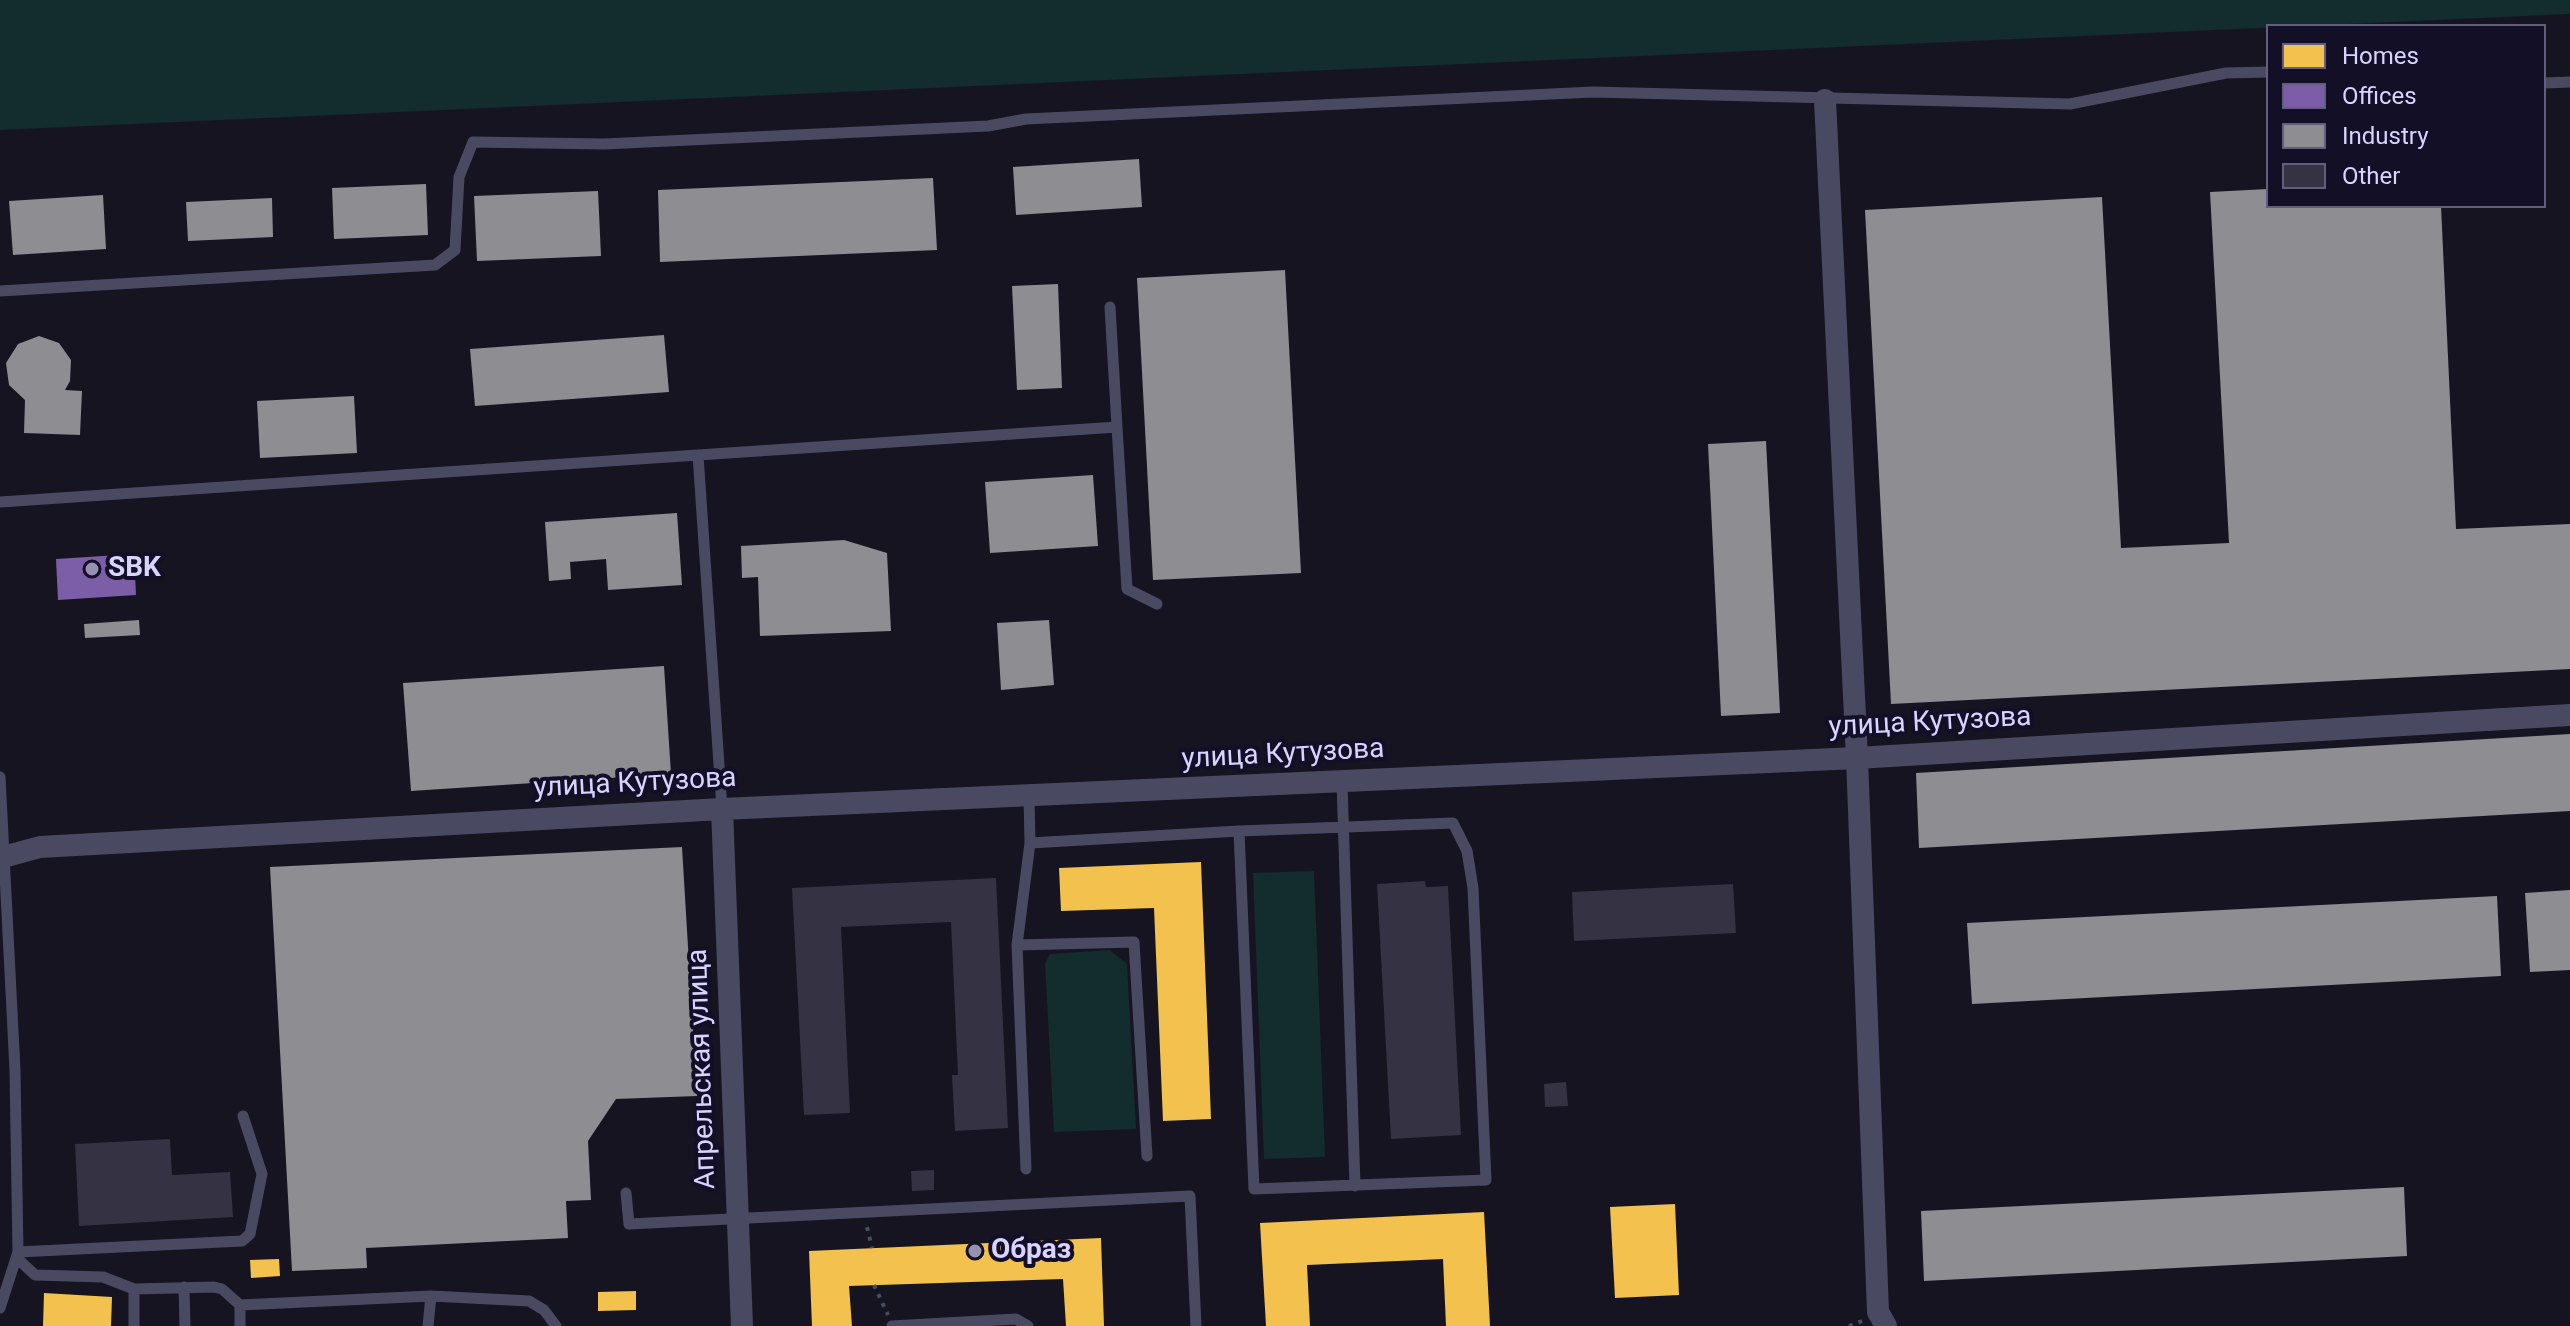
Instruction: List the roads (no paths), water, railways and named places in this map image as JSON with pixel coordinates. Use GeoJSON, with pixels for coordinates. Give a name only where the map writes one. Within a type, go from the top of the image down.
{"type":"FeatureCollection","features":[{"type":"Feature","properties":{"kind":"street"},"geometry":{"type":"LineString","coordinates":[[1825,100],[1857,758],[1878,1312],[1886,1326]]}},
{"type":"Feature","properties":{"kind":"street","name":"улица Кутузова"},"geometry":{"type":"LineString","coordinates":[[3,858],[40,847],[722,809],[1857,758],[2570,715]]}},
{"type":"Feature","properties":{"kind":"street","name":"Апрельская улица"},"geometry":{"type":"LineString","coordinates":[[722,809],[742,1326]]}},
{"type":"Feature","properties":{"kind":"lane"},"geometry":{"type":"LineString","coordinates":[[0,291],[435,265],[455,250],[459,177],[473,142],[604,144],[988,126],[1026,119],[1593,92],[2070,104],[2226,73],[2266,72]]}},
{"type":"Feature","properties":{"kind":"lane"},"geometry":{"type":"LineString","coordinates":[[2546,83],[2570,82]]}},
{"type":"Feature","properties":{"kind":"lane"},"geometry":{"type":"LineString","coordinates":[[1110,307],[1127,589],[1157,604]]}},
{"type":"Feature","properties":{"kind":"lane"},"geometry":{"type":"LineString","coordinates":[[0,502],[1117,427]]}},
{"type":"Feature","properties":{"kind":"lane"},"geometry":{"type":"LineString","coordinates":[[698,455],[722,809]]}},
{"type":"Feature","properties":{"kind":"lane"},"geometry":{"type":"LineString","coordinates":[[0,777],[15,1070],[18,1256],[0,1308]]}},
{"type":"Feature","properties":{"kind":"lane"},"geometry":{"type":"LineString","coordinates":[[1342,783],[1355,1186]]}},
{"type":"Feature","properties":{"kind":"lane"},"geometry":{"type":"LineString","coordinates":[[1026,1169],[1017,945],[1030,843],[1029,797]]}},
{"type":"Feature","properties":{"kind":"lane"},"geometry":{"type":"LineString","coordinates":[[1030,843],[1239,831],[1344,826],[1453,823],[1467,851],[1473,888],[1486,1180],[1254,1189],[1239,831]]}},
{"type":"Feature","properties":{"kind":"lane"},"geometry":{"type":"LineString","coordinates":[[1017,945],[1134,942],[1147,1156]]}},
{"type":"Feature","properties":{"kind":"lane"},"geometry":{"type":"LineString","coordinates":[[0,1071],[15,1070]]}},
{"type":"Feature","properties":{"kind":"lane"},"geometry":{"type":"LineString","coordinates":[[18,1256],[242,1241],[250,1234],[262,1174],[243,1116]]}},
{"type":"Feature","properties":{"kind":"lane"},"geometry":{"type":"LineString","coordinates":[[626,1193],[629,1224],[1190,1196],[1196,1326]]}},
{"type":"Feature","properties":{"kind":"lane"},"geometry":{"type":"LineString","coordinates":[[18,1256],[35,1275],[103,1277],[134,1289],[222,1289],[240,1305],[431,1296],[529,1301],[544,1310],[556,1326]]}},
{"type":"Feature","properties":{"kind":"lane"},"geometry":{"type":"LineString","coordinates":[[184,1287],[185,1326]]}},
{"type":"Feature","properties":{"kind":"lane"},"geometry":{"type":"LineString","coordinates":[[134,1289],[134,1326]]}},
{"type":"Feature","properties":{"kind":"lane"},"geometry":{"type":"LineString","coordinates":[[428,1326],[431,1296]]}},
{"type":"Feature","properties":{"kind":"lane"},"geometry":{"type":"LineString","coordinates":[[240,1305],[240,1326]]}},
{"type":"Feature","properties":{"kind":"lane"},"geometry":{"type":"LineString","coordinates":[[892,1325],[1016,1319],[1028,1326]]}},
{"type":"Feature","properties":{"kind":"place","name":"SBK"},"geometry":{"type":"Point","coordinates":[92,569]}},
{"type":"Feature","properties":{"kind":"place","name":"Образ"},"geometry":{"type":"Point","coordinates":[975,1251]}}]}
